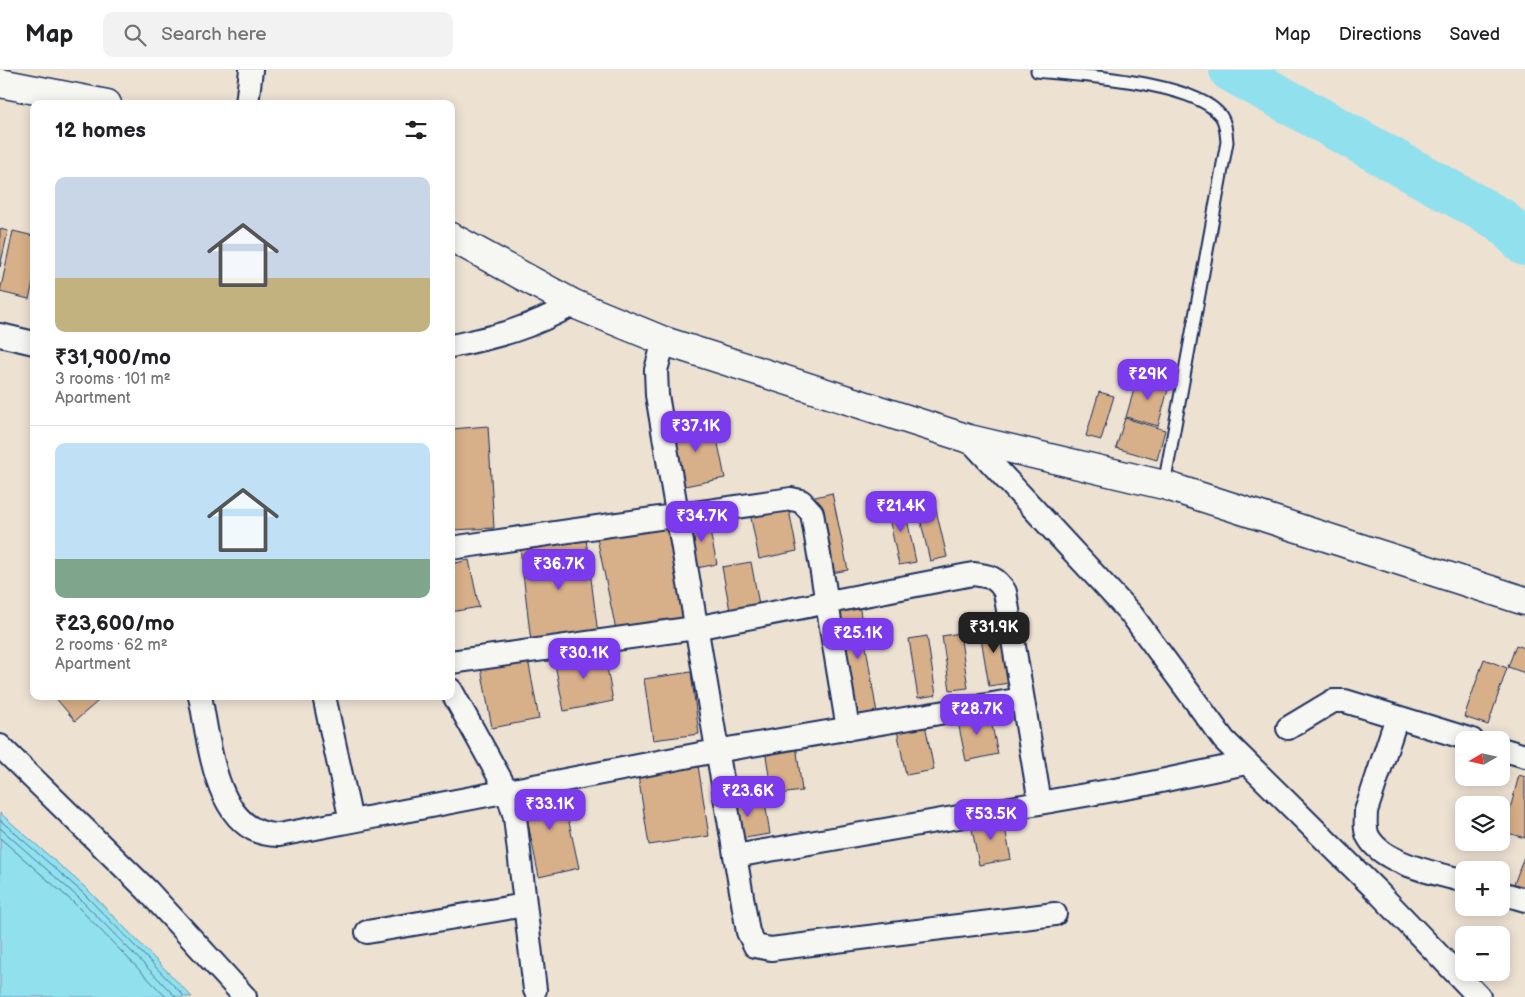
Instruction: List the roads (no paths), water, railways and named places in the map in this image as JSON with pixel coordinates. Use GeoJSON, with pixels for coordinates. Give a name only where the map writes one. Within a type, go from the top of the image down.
{"type":"FeatureCollection","features":[{"type":"Feature","properties":{"kind":"street"},"geometry":{"type":"LineString","coordinates":[[247,100],[251,70]]}},
{"type":"Feature","properties":{"kind":"street"},"geometry":{"type":"LineString","coordinates":[[0,83],[87,100]]}},
{"type":"Feature","properties":{"kind":"street"},"geometry":{"type":"LineString","coordinates":[[455,239],[574,304],[664,341],[969,440],[1164,485],[1525,601]]}},
{"type":"Feature","properties":{"kind":"street"},"geometry":{"type":"LineString","coordinates":[[455,345],[499,337],[535,324],[574,304]]}},
{"type":"Feature","properties":{"kind":"street"},"geometry":{"type":"LineString","coordinates":[[0,335],[30,342]]}},
{"type":"Feature","properties":{"kind":"street"},"geometry":{"type":"LineString","coordinates":[[664,341],[656,370],[657,395],[748,932],[755,946],[762,949],[1055,914]]}},
{"type":"Feature","properties":{"kind":"street"},"geometry":{"type":"LineString","coordinates":[[969,440],[1132,615],[1224,740],[1310,824],[1479,997]]}},
{"type":"Feature","properties":{"kind":"street"},"geometry":{"type":"LineString","coordinates":[[455,547],[791,499],[801,501],[812,513],[848,729]]}},
{"type":"Feature","properties":{"kind":"street"},"geometry":{"type":"LineString","coordinates":[[455,661],[695,628],[973,574],[990,576],[999,582],[1004,592],[1040,803]]}},
{"type":"Feature","properties":{"kind":"street"},"geometry":{"type":"LineString","coordinates":[[455,697],[506,790],[515,817],[535,990]]}},
{"type":"Feature","properties":{"kind":"street"},"geometry":{"type":"LineString","coordinates":[[201,700],[218,779],[226,802],[239,819],[254,832],[279,835],[716,751],[1022,699]]}},
{"type":"Feature","properties":{"kind":"street"},"geometry":{"type":"LineString","coordinates":[[325,700],[351,820]]}},
{"type":"Feature","properties":{"kind":"street"},"geometry":{"type":"LineString","coordinates":[[1288,728],[1333,701],[1345,701],[1455,735]]}},
{"type":"Feature","properties":{"kind":"street"},"geometry":{"type":"LineString","coordinates":[[1397,717],[1366,811],[1365,826],[1368,837],[1378,849],[1398,861],[1455,878]]}},
{"type":"Feature","properties":{"kind":"street"},"geometry":{"type":"LineString","coordinates":[[0,746],[146,890],[245,997]]}},
{"type":"Feature","properties":{"kind":"street"},"geometry":{"type":"LineString","coordinates":[[1510,752],[1525,756]]}},
{"type":"Feature","properties":{"kind":"street"},"geometry":{"type":"LineString","coordinates":[[735,856],[1137,786],[1246,763]]}},
{"type":"Feature","properties":{"kind":"street"},"geometry":{"type":"LineString","coordinates":[[1510,896],[1525,900]]}},
{"type":"Feature","properties":{"kind":"street"},"geometry":{"type":"LineString","coordinates":[[367,932],[525,905]]}},
{"type":"Feature","properties":{"kind":"lane"},"geometry":{"type":"LineString","coordinates":[[1037,71],[1152,85],[1190,95],[1210,106],[1221,116],[1226,128],[1227,142],[1164,485]]}},
{"type":"Feature","properties":{"kind":"water"},"geometry":{"type":"Polygon","coordinates":[[[0,813],[87,889],[192,997],[0,997],[0,813]]]}},
{"type":"Feature","properties":{"kind":"waterway"},"geometry":{"type":"LineString","coordinates":[[1231,70],[1501,220],[1525,244]]}}]}
